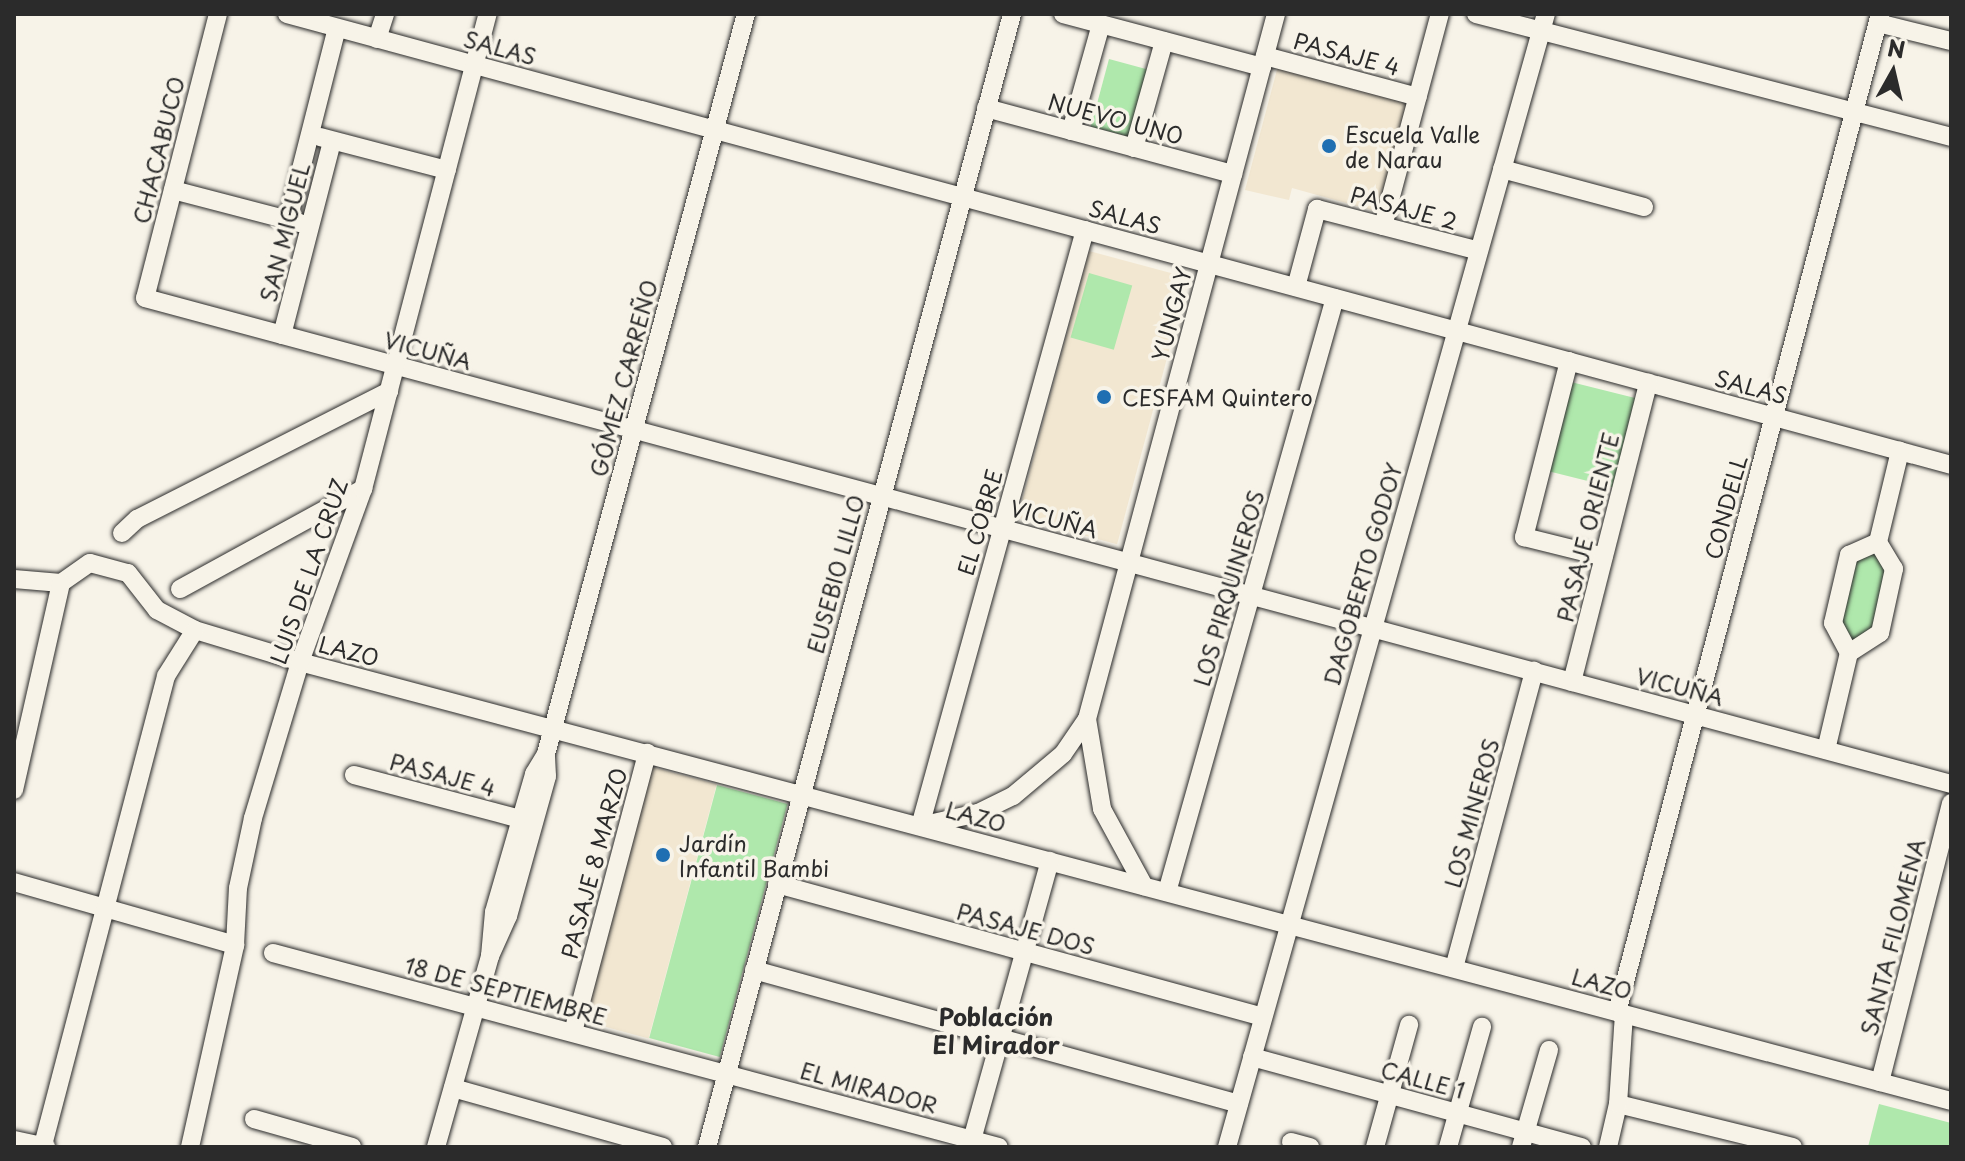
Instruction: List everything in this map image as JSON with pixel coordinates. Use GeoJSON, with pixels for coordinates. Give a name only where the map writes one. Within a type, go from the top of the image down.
{"type":"FeatureCollection","features":[{"type":"Feature","properties":{"kind":"street","name":"CHACABUCO"},"geometry":{"type":"LineString","coordinates":[[145,298],[218,14]]}},
{"type":"Feature","properties":{"kind":"street","name":"SALAS"},"geometry":{"type":"LineString","coordinates":[[287,14],[1951,465]]}},
{"type":"Feature","properties":{"kind":"street"},"geometry":{"type":"LineString","coordinates":[[377,39],[385,14]]}},
{"type":"Feature","properties":{"kind":"street","name":"LUIS DE LA CRUZ"},"geometry":{"type":"LineString","coordinates":[[190,1147],[235,945],[238,888],[253,818],[300,662],[363,489],[488,14]]}},
{"type":"Feature","properties":{"kind":"street","name":"GÓMEZ CARREÑO"},"geometry":{"type":"LineString","coordinates":[[490,956],[494,912],[520,819],[546,754],[746,14]]}},
{"type":"Feature","properties":{"kind":"street","name":"EUSEBIO LILLO"},"geometry":{"type":"LineString","coordinates":[[707,1147],[1012,14]]}},
{"type":"Feature","properties":{"kind":"street","name":"PASAJE 4"},"geometry":{"type":"LineString","coordinates":[[1063,14],[1164,41],[1418,97]]}},
{"type":"Feature","properties":{"kind":"street","name":"YUNGAY"},"geometry":{"type":"LineString","coordinates":[[920,826],[978,813],[1013,796],[1055,762],[1087,719],[1276,14]]}},
{"type":"Feature","properties":{"kind":"street"},"geometry":{"type":"LineString","coordinates":[[1383,226],[1440,14]]}},
{"type":"Feature","properties":{"kind":"street"},"geometry":{"type":"LineString","coordinates":[[1476,14],[1543,22],[1951,137]]}},
{"type":"Feature","properties":{"kind":"street"},"geometry":{"type":"LineString","coordinates":[[1879,18],[1951,41]]}},
{"type":"Feature","properties":{"kind":"street","name":"CONDELL"},"geometry":{"type":"LineString","coordinates":[[1608,1147],[1618,1104],[1620,1013],[1695,715],[1879,18]]}},
{"type":"Feature","properties":{"kind":"street","name":"DAGOBERTO GODOY"},"geometry":{"type":"LineString","coordinates":[[1227,1147],[1543,22]]}},
{"type":"Feature","properties":{"kind":"street"},"geometry":{"type":"LineString","coordinates":[[1071,131],[1101,24]]}},
{"type":"Feature","properties":{"kind":"street","name":"SAN MIGUEL"},"geometry":{"type":"LineString","coordinates":[[288,220],[337,28]]}},
{"type":"Feature","properties":{"kind":"street"},"geometry":{"type":"LineString","coordinates":[[1134,148],[1164,41]]}},
{"type":"Feature","properties":{"kind":"street","name":"NUEVO UNO"},"geometry":{"type":"LineString","coordinates":[[986,108],[1233,174]]}},
{"type":"Feature","properties":{"kind":"street"},"geometry":{"type":"LineString","coordinates":[[310,135],[447,170]]}},
{"type":"Feature","properties":{"kind":"street","name":"SAN MIGUEL"},"geometry":{"type":"LineString","coordinates":[[282,335],[332,141]]}},
{"type":"Feature","properties":{"kind":"street"},"geometry":{"type":"LineString","coordinates":[[1502,169],[1644,207]]}},
{"type":"Feature","properties":{"kind":"street"},"geometry":{"type":"LineString","coordinates":[[173,190],[311,225]]}},
{"type":"Feature","properties":{"kind":"street","name":"PASAJE 2"},"geometry":{"type":"LineString","coordinates":[[1296,287],[1317,209],[1479,251]]}},
{"type":"Feature","properties":{"kind":"street","name":"EL COBRE"},"geometry":{"type":"LineString","coordinates":[[920,826],[1085,230]]}},
{"type":"Feature","properties":{"kind":"street","name":"VICUÑA"},"geometry":{"type":"LineString","coordinates":[[145,298],[1951,784]]}},
{"type":"Feature","properties":{"kind":"street","name":"LOS PIRQUINEROS"},"geometry":{"type":"LineString","coordinates":[[1167,892],[1335,298]]}},
{"type":"Feature","properties":{"kind":"street"},"geometry":{"type":"LineString","coordinates":[[1569,361],[1524,537],[1604,557]]}},
{"type":"Feature","properties":{"kind":"street","name":"PASAJE ORIENTE"},"geometry":{"type":"LineString","coordinates":[[1572,682],[1648,383]]}},
{"type":"Feature","properties":{"kind":"street"},"geometry":{"type":"LineString","coordinates":[[122,533],[137,519],[389,391]]}},
{"type":"Feature","properties":{"kind":"street"},"geometry":{"type":"LineString","coordinates":[[1849,653],[1880,633],[1894,569],[1878,542],[1900,451]]}},
{"type":"Feature","properties":{"kind":"street"},"geometry":{"type":"LineString","coordinates":[[180,589],[363,489]]}},
{"type":"Feature","properties":{"kind":"street"},"geometry":{"type":"LineString","coordinates":[[1826,750],[1849,653],[1833,623],[1849,555],[1878,542]]}},
{"type":"Feature","properties":{"kind":"street","name":"LAZO"},"geometry":{"type":"LineString","coordinates":[[61,583],[90,563],[128,573],[157,610],[195,630],[300,662],[1951,1101]]}},
{"type":"Feature","properties":{"kind":"street"},"geometry":{"type":"LineString","coordinates":[[14,579],[61,583],[14,790]]}},
{"type":"Feature","properties":{"kind":"street"},"geometry":{"type":"LineString","coordinates":[[14,1140],[45,1146],[166,676],[195,630]]}},
{"type":"Feature","properties":{"kind":"street","name":"LOS MINEROS"},"geometry":{"type":"LineString","coordinates":[[1454,968],[1534,671]]}},
{"type":"Feature","properties":{"kind":"street","name":"YUNGAY"},"geometry":{"type":"LineString","coordinates":[[1087,719],[1102,809],[1144,886]]}},
{"type":"Feature","properties":{"kind":"street","name":"PASAJE 8 MARZO"},"geometry":{"type":"LineString","coordinates":[[573,1032],[647,753]]}},
{"type":"Feature","properties":{"kind":"street","name":"GÓMEZ CARREÑO"},"geometry":{"type":"LineString","coordinates":[[436,1147],[490,956],[508,916],[547,776],[546,754]]}},
{"type":"Feature","properties":{"kind":"street","name":"PASAJE 4"},"geometry":{"type":"LineString","coordinates":[[354,775],[520,819]]}},
{"type":"Feature","properties":{"kind":"street","name":"SANTA FILOMENA"},"geometry":{"type":"LineString","coordinates":[[1880,1082],[1951,803]]}},
{"type":"Feature","properties":{"kind":"street"},"geometry":{"type":"LineString","coordinates":[[971,1143],[1050,861]]}},
{"type":"Feature","properties":{"kind":"street"},"geometry":{"type":"LineString","coordinates":[[14,882],[235,945]]}},
{"type":"Feature","properties":{"kind":"street","name":"PASAJE DOS"},"geometry":{"type":"LineString","coordinates":[[777,884],[1263,1017]]}},
{"type":"Feature","properties":{"kind":"street","name":"18 DE SEPTIEMBRE"},"geometry":{"type":"LineString","coordinates":[[273,953],[726,1074]]}},
{"type":"Feature","properties":{"kind":"street"},"geometry":{"type":"LineString","coordinates":[[754,970],[1239,1104]]}},
{"type":"Feature","properties":{"kind":"street"},"geometry":{"type":"LineString","coordinates":[[1375,1147],[1409,1025]]}},
{"type":"Feature","properties":{"kind":"street"},"geometry":{"type":"LineString","coordinates":[[1448,1147],[1482,1027]]}},
{"type":"Feature","properties":{"kind":"street"},"geometry":{"type":"LineString","coordinates":[[1523,1139],[1549,1050]]}},
{"type":"Feature","properties":{"kind":"street","name":"CALLE 1"},"geometry":{"type":"LineString","coordinates":[[1252,1057],[1458,1113],[1523,1139],[1582,1147]]}},
{"type":"Feature","properties":{"kind":"street","name":"EL MIRADOR"},"geometry":{"type":"LineString","coordinates":[[726,1074],[971,1143],[999,1147]]}},
{"type":"Feature","properties":{"kind":"street"},"geometry":{"type":"LineString","coordinates":[[453,1088],[663,1147]]}},
{"type":"Feature","properties":{"kind":"street"},"geometry":{"type":"LineString","coordinates":[[1618,1104],[1793,1147]]}},
{"type":"Feature","properties":{"kind":"street"},"geometry":{"type":"LineString","coordinates":[[254,1119],[352,1147]]}},
{"type":"Feature","properties":{"kind":"street"},"geometry":{"type":"LineString","coordinates":[[1291,1142],[1310,1147]]}},
{"type":"Feature","properties":{"kind":"shaded area","name":"Escuela Valle de Narau"},"geometry":{"type":"Polygon","coordinates":[[[1278,66],[1412,105],[1382,213],[1292,188],[1289,200],[1245,190],[1278,66]]]}},
{"type":"Feature","properties":{"kind":"shaded area","name":"CESFAM Quintero"},"geometry":{"type":"Polygon","coordinates":[[[1089,251],[1188,278],[1117,544],[1018,518],[1089,251]]]}},
{"type":"Feature","properties":{"kind":"shaded area","name":"Jardín Infantil Bambi"},"geometry":{"type":"Polygon","coordinates":[[[652,767],[717,784],[649,1038],[584,1021],[652,767]]]}},
{"type":"Feature","properties":{"kind":"green space"},"geometry":{"type":"Polygon","coordinates":[[[1109,59],[1151,70],[1132,138],[1091,127],[1109,59]]]}},
{"type":"Feature","properties":{"kind":"green space"},"geometry":{"type":"Polygon","coordinates":[[[1089,273],[1132,285],[1114,350],[1071,337],[1089,273]]]}},
{"type":"Feature","properties":{"kind":"green space"},"geometry":{"type":"Polygon","coordinates":[[[1571,382],[1635,398],[1613,487],[1549,471],[1571,382]]]}},
{"type":"Feature","properties":{"kind":"green space"},"geometry":{"type":"Polygon","coordinates":[[[1877,550],[1888,569],[1875,632],[1855,644],[1838,619],[1854,559],[1877,550]]]}},
{"type":"Feature","properties":{"kind":"green space"},"geometry":{"type":"Polygon","coordinates":[[[717,785],[788,804],[720,1057],[649,1038],[717,785]]]}},
{"type":"Feature","properties":{"kind":"green space"},"geometry":{"type":"Polygon","coordinates":[[[1879,1104],[1951,1123],[1951,1147],[1868,1147],[1879,1104]]]}},
{"type":"Feature","properties":{"kind":"place","name":"Escuela Valle de Narau"},"geometry":{"type":"Point","coordinates":[1329,146]}},
{"type":"Feature","properties":{"kind":"place","name":"CESFAM Quintero"},"geometry":{"type":"Point","coordinates":[1104,397]}},
{"type":"Feature","properties":{"kind":"place","name":"Jardín Infantil Bambi"},"geometry":{"type":"Point","coordinates":[663,855]}},
{"type":"Feature","properties":{"kind":"district","name":"Población El Mirador"},"geometry":{"type":"Point","coordinates":[996,1031]}}]}
